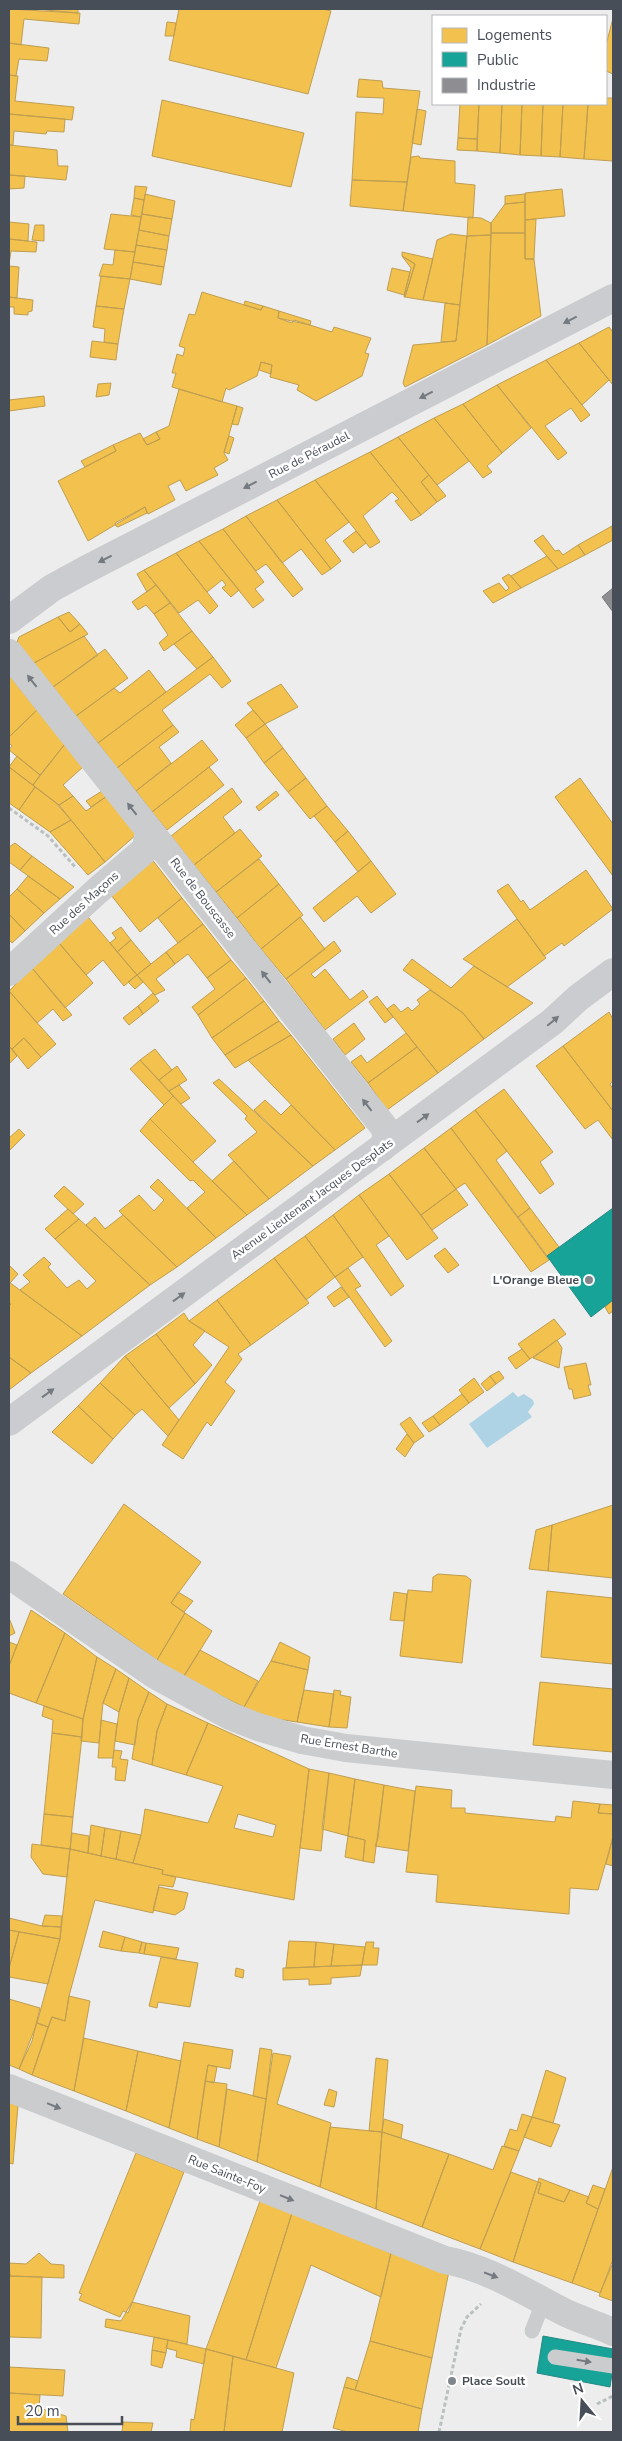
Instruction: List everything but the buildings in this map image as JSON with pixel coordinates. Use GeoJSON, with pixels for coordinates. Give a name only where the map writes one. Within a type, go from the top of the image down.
{"type":"FeatureCollection","features":[{"type":"Feature","properties":{"kind":"main road","name":"Rue de Péraudel"},"geometry":{"type":"LineString","coordinates":[[9,620],[52,588],[85,570],[613,298]]}},
{"type":"Feature","properties":{"kind":"main road","name":"Avenue Lieutenant Jacques Desplats"},"geometry":{"type":"LineString","coordinates":[[9,1422],[552,1022],[578,998],[613,972]]}},
{"type":"Feature","properties":{"kind":"street","name":"Rue de Bouscasse"},"geometry":{"type":"LineString","coordinates":[[9,653],[384,1127],[387,1136],[383,1146]]}},
{"type":"Feature","properties":{"kind":"street","name":"Rue des Maçons"},"geometry":{"type":"LineString","coordinates":[[9,972],[146,849],[149,830]]}},
{"type":"Feature","properties":{"kind":"street","name":"Rue Ernest Barthe"},"geometry":{"type":"LineString","coordinates":[[9,1575],[178,1690],[230,1716],[258,1727],[302,1740],[346,1748],[613,1775]]}},
{"type":"Feature","properties":{"kind":"street","name":"Rue Sainte-Foy"},"geometry":{"type":"LineString","coordinates":[[9,2088],[445,2260],[460,2263],[511,2283],[567,2313],[613,2332]]}},
{"type":"Feature","properties":{"kind":"lane"},"geometry":{"type":"LineString","coordinates":[[532,2331],[544,2300]]}},
{"type":"Feature","properties":{"kind":"lane"},"geometry":{"type":"LineString","coordinates":[[555,2357],[613,2366]]}},
{"type":"Feature","properties":{"kind":"path"},"geometry":{"type":"LineString","coordinates":[[9,808],[48,836],[97,891]]}},
{"type":"Feature","properties":{"kind":"path"},"geometry":{"type":"LineString","coordinates":[[439,2432],[461,2329],[478,2305],[491,2297],[506,2292],[511,2283]]}},
{"type":"Feature","properties":{"kind":"path"},"geometry":{"type":"LineString","coordinates":[[597,2404],[613,2396]]}},
{"type":"Feature","properties":{"kind":"water"},"geometry":{"type":"Polygon","coordinates":[[[513,1392],[518,1397],[524,1394],[533,1400],[534,1404],[528,1412],[532,1417],[487,1448],[469,1424],[513,1392]]]}},
{"type":"Feature","properties":{"kind":"place","name":"L'Orange Bleue"},"geometry":{"type":"Point","coordinates":[589,1280]}},
{"type":"Feature","properties":{"kind":"place","name":"Place Soult"},"geometry":{"type":"Point","coordinates":[452,2381]}}]}
